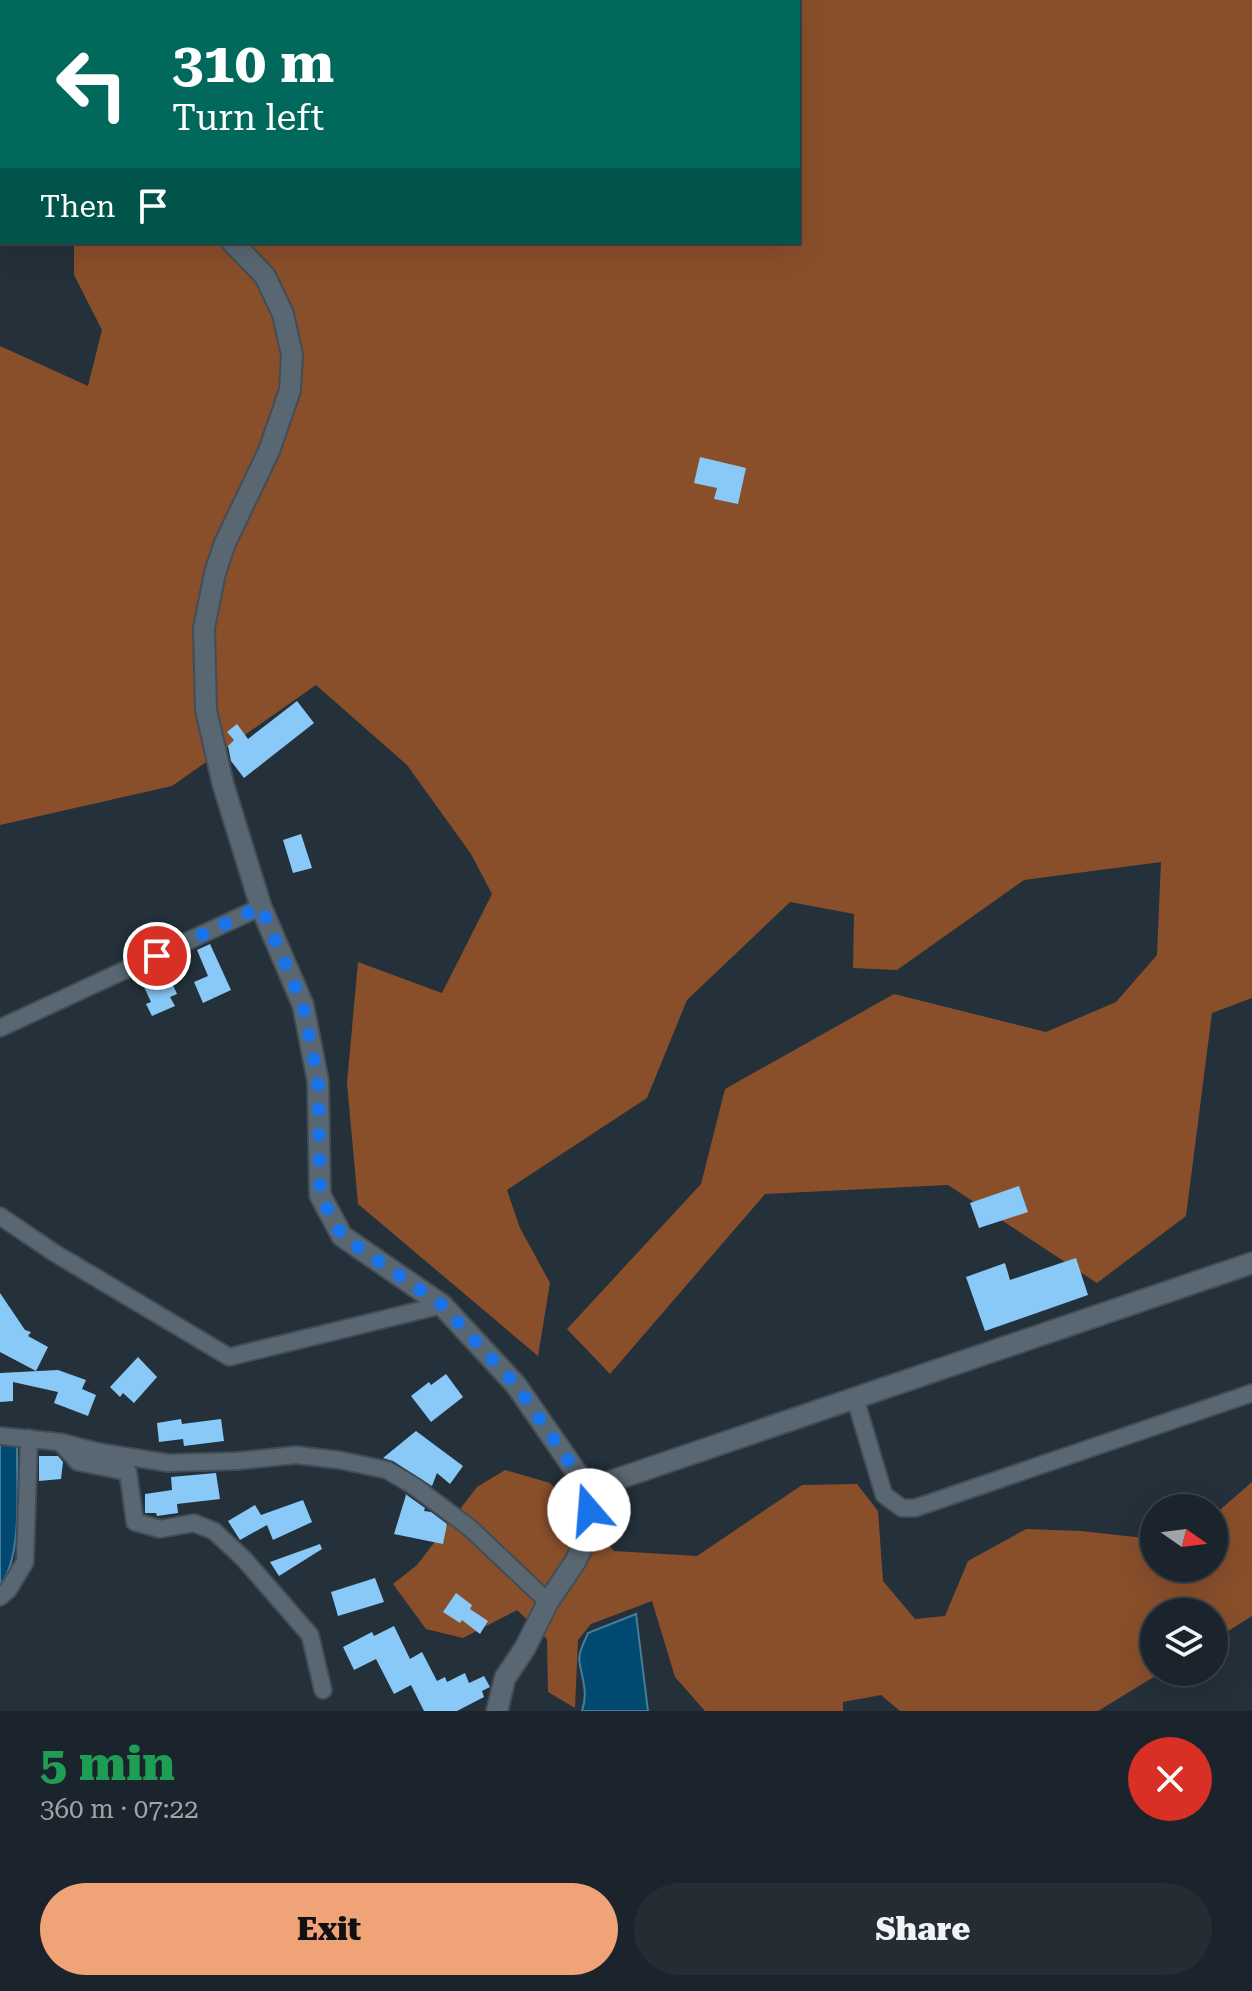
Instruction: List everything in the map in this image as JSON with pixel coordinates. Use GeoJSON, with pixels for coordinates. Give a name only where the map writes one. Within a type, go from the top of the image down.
{"type":"FeatureCollection","features":[{"type":"Feature","properties":{"kind":"street"},"geometry":{"type":"LineString","coordinates":[[234,244],[265,276],[283,314],[292,355],[290,390],[269,451],[225,543],[215,573],[204,628],[206,710],[223,784],[261,907],[303,1005],[318,1081],[320,1195],[342,1236],[442,1305],[516,1385],[588,1489],[591,1529],[575,1562],[548,1602],[525,1648],[505,1678],[497,1711]]}},
{"type":"Feature","properties":{"kind":"street"},"geometry":{"type":"LineString","coordinates":[[0,1028],[261,907]]}},
{"type":"Feature","properties":{"kind":"street"},"geometry":{"type":"LineString","coordinates":[[0,1216],[53,1252],[229,1357],[442,1305]]}},
{"type":"Feature","properties":{"kind":"street"},"geometry":{"type":"LineString","coordinates":[[588,1489],[1252,1263]]}},
{"type":"Feature","properties":{"kind":"street"},"geometry":{"type":"LineString","coordinates":[[855,1398],[884,1495],[902,1508],[915,1508],[1252,1393]]}},
{"type":"Feature","properties":{"kind":"street"},"geometry":{"type":"LineString","coordinates":[[0,1436],[60,1442],[168,1463],[296,1455],[387,1470],[470,1528],[548,1602]]}},
{"type":"Feature","properties":{"kind":"street"},"geometry":{"type":"LineString","coordinates":[[0,1597],[8,1590],[25,1562],[29,1438]]}},
{"type":"Feature","properties":{"kind":"street"},"geometry":{"type":"LineString","coordinates":[[60,1442],[78,1462],[128,1472],[135,1522],[160,1529],[194,1523],[214,1531],[244,1559],[310,1635],[323,1690]]}},
{"type":"Feature","properties":{"kind":"shaded area"},"geometry":{"type":"Polygon","coordinates":[[[800,0],[1252,0],[1252,998],[1212,1013],[1186,1216],[1097,1283],[948,1185],[765,1194],[610,1374],[567,1329],[701,1184],[725,1089],[894,994],[1046,1032],[1116,1002],[1157,955],[1161,862],[1024,880],[897,970],[853,968],[854,914],[790,902],[687,1000],[647,1098],[507,1190],[520,1228],[550,1283],[538,1356],[358,1204],[347,1083],[358,962],[442,993],[492,894],[471,854],[407,765],[316,685],[172,786],[0,825],[0,346],[88,386],[102,330],[74,275],[74,244],[800,244],[800,0]]]}},
{"type":"Feature","properties":{"kind":"shaded area"},"geometry":{"type":"Polygon","coordinates":[[[505,1470],[550,1483],[614,1551],[697,1556],[802,1485],[857,1484],[878,1511],[883,1581],[915,1619],[945,1616],[968,1561],[1026,1529],[1140,1537],[1140,1582],[1228,1582],[1228,1503],[1252,1482],[1252,1616],[1228,1631],[1228,1598],[1140,1598],[1140,1685],[1098,1711],[900,1711],[881,1695],[843,1702],[843,1711],[705,1711],[675,1677],[652,1601],[591,1624],[578,1640],[575,1708],[548,1692],[547,1639],[517,1610],[463,1638],[426,1629],[393,1584],[417,1565],[477,1487],[505,1470]]]}},
{"type":"Feature","properties":{"kind":"water"},"geometry":{"type":"Polygon","coordinates":[[[17,1441],[16,1537],[8,1572],[0,1585],[0,1444],[17,1441]]]}},
{"type":"Feature","properties":{"kind":"water"},"geometry":{"type":"Polygon","coordinates":[[[636,1614],[648,1711],[582,1711],[585,1693],[579,1657],[588,1633],[636,1614]]]}},
{"type":"Feature","properties":{"kind":"building"},"geometry":{"type":"Polygon","coordinates":[[[700,457],[746,468],[738,504],[714,499],[717,488],[694,483],[700,457]]]}},
{"type":"Feature","properties":{"kind":"building"},"geometry":{"type":"Polygon","coordinates":[[[297,701],[314,723],[244,778],[231,761],[228,746],[234,740],[227,732],[237,724],[248,739],[297,701]]]}},
{"type":"Feature","properties":{"kind":"building"},"geometry":{"type":"Polygon","coordinates":[[[301,834],[312,868],[293,873],[283,840],[301,834]]]}},
{"type":"Feature","properties":{"kind":"building"},"geometry":{"type":"Polygon","coordinates":[[[210,944],[231,990],[203,1003],[194,982],[208,976],[197,950],[210,944]]]}},
{"type":"Feature","properties":{"kind":"building"},"geometry":{"type":"Polygon","coordinates":[[[169,976],[177,994],[170,997],[175,1006],[152,1016],[146,1004],[151,1002],[144,987],[169,976]]]}},
{"type":"Feature","properties":{"kind":"building"},"geometry":{"type":"Polygon","coordinates":[[[1019,1186],[1028,1212],[979,1228],[970,1203],[1019,1186]]]}},
{"type":"Feature","properties":{"kind":"building"},"geometry":{"type":"Polygon","coordinates":[[[1076,1258],[1088,1295],[985,1331],[966,1277],[1005,1263],[1010,1280],[1076,1258]]]}},
{"type":"Feature","properties":{"kind":"building"},"geometry":{"type":"Polygon","coordinates":[[[0,1293],[25,1330],[31,1332],[28,1336],[48,1347],[36,1371],[0,1352],[0,1293]]]}},
{"type":"Feature","properties":{"kind":"building"},"geometry":{"type":"Polygon","coordinates":[[[138,1357],[157,1377],[134,1403],[123,1393],[120,1397],[110,1387],[138,1357]]]}},
{"type":"Feature","properties":{"kind":"building"},"geometry":{"type":"Polygon","coordinates":[[[58,1370],[86,1380],[82,1389],[96,1395],[88,1416],[54,1403],[58,1392],[13,1382],[13,1401],[0,1402],[0,1373],[58,1370]]]}},
{"type":"Feature","properties":{"kind":"building"},"geometry":{"type":"Polygon","coordinates":[[[446,1374],[463,1397],[431,1422],[411,1396],[446,1374]]]}},
{"type":"Feature","properties":{"kind":"building"},"geometry":{"type":"Polygon","coordinates":[[[181,1419],[182,1424],[221,1419],[224,1441],[184,1446],[183,1439],[159,1442],[157,1423],[181,1419]]]}},
{"type":"Feature","properties":{"kind":"building"},"geometry":{"type":"Polygon","coordinates":[[[416,1431],[463,1466],[450,1484],[437,1473],[432,1486],[383,1458],[416,1431]]]}},
{"type":"Feature","properties":{"kind":"building"},"geometry":{"type":"Polygon","coordinates":[[[39,1456],[58,1456],[63,1462],[61,1479],[39,1481],[39,1456]]]}},
{"type":"Feature","properties":{"kind":"building"},"geometry":{"type":"Polygon","coordinates":[[[216,1473],[220,1499],[177,1504],[178,1513],[157,1516],[156,1513],[145,1513],[145,1494],[172,1490],[171,1477],[216,1473]]]}},
{"type":"Feature","properties":{"kind":"building"},"geometry":{"type":"Polygon","coordinates":[[[404,1493],[425,1508],[424,1511],[431,1512],[447,1524],[443,1544],[394,1534],[406,1495],[404,1493]]]}},
{"type":"Feature","properties":{"kind":"building"},"geometry":{"type":"Polygon","coordinates":[[[303,1500],[312,1522],[273,1540],[267,1525],[240,1540],[228,1521],[255,1505],[261,1515],[303,1500]]]}},
{"type":"Feature","properties":{"kind":"building"},"geometry":{"type":"Polygon","coordinates":[[[320,1544],[322,1549],[279,1576],[270,1562],[320,1544]]]}},
{"type":"Feature","properties":{"kind":"building"},"geometry":{"type":"Polygon","coordinates":[[[375,1578],[384,1602],[338,1616],[331,1592],[375,1578]]]}},
{"type":"Feature","properties":{"kind":"building"},"geometry":{"type":"Polygon","coordinates":[[[456,1593],[472,1605],[470,1609],[488,1621],[480,1634],[462,1620],[460,1623],[443,1612],[456,1593]]]}},
{"type":"Feature","properties":{"kind":"building"},"geometry":{"type":"Polygon","coordinates":[[[394,1626],[410,1659],[422,1652],[437,1681],[445,1677],[447,1682],[465,1673],[469,1683],[484,1676],[490,1687],[482,1691],[484,1697],[457,1711],[424,1711],[411,1685],[394,1694],[376,1659],[354,1670],[343,1647],[372,1632],[374,1636],[394,1626]]]}},
{"type":"Feature","properties":{"kind":"route"},"geometry":{"type":"LineString","coordinates":[[157,956],[261,907],[303,1005],[318,1081],[320,1195],[342,1236],[442,1305],[516,1385],[588,1489],[589,1510]]}}]}
